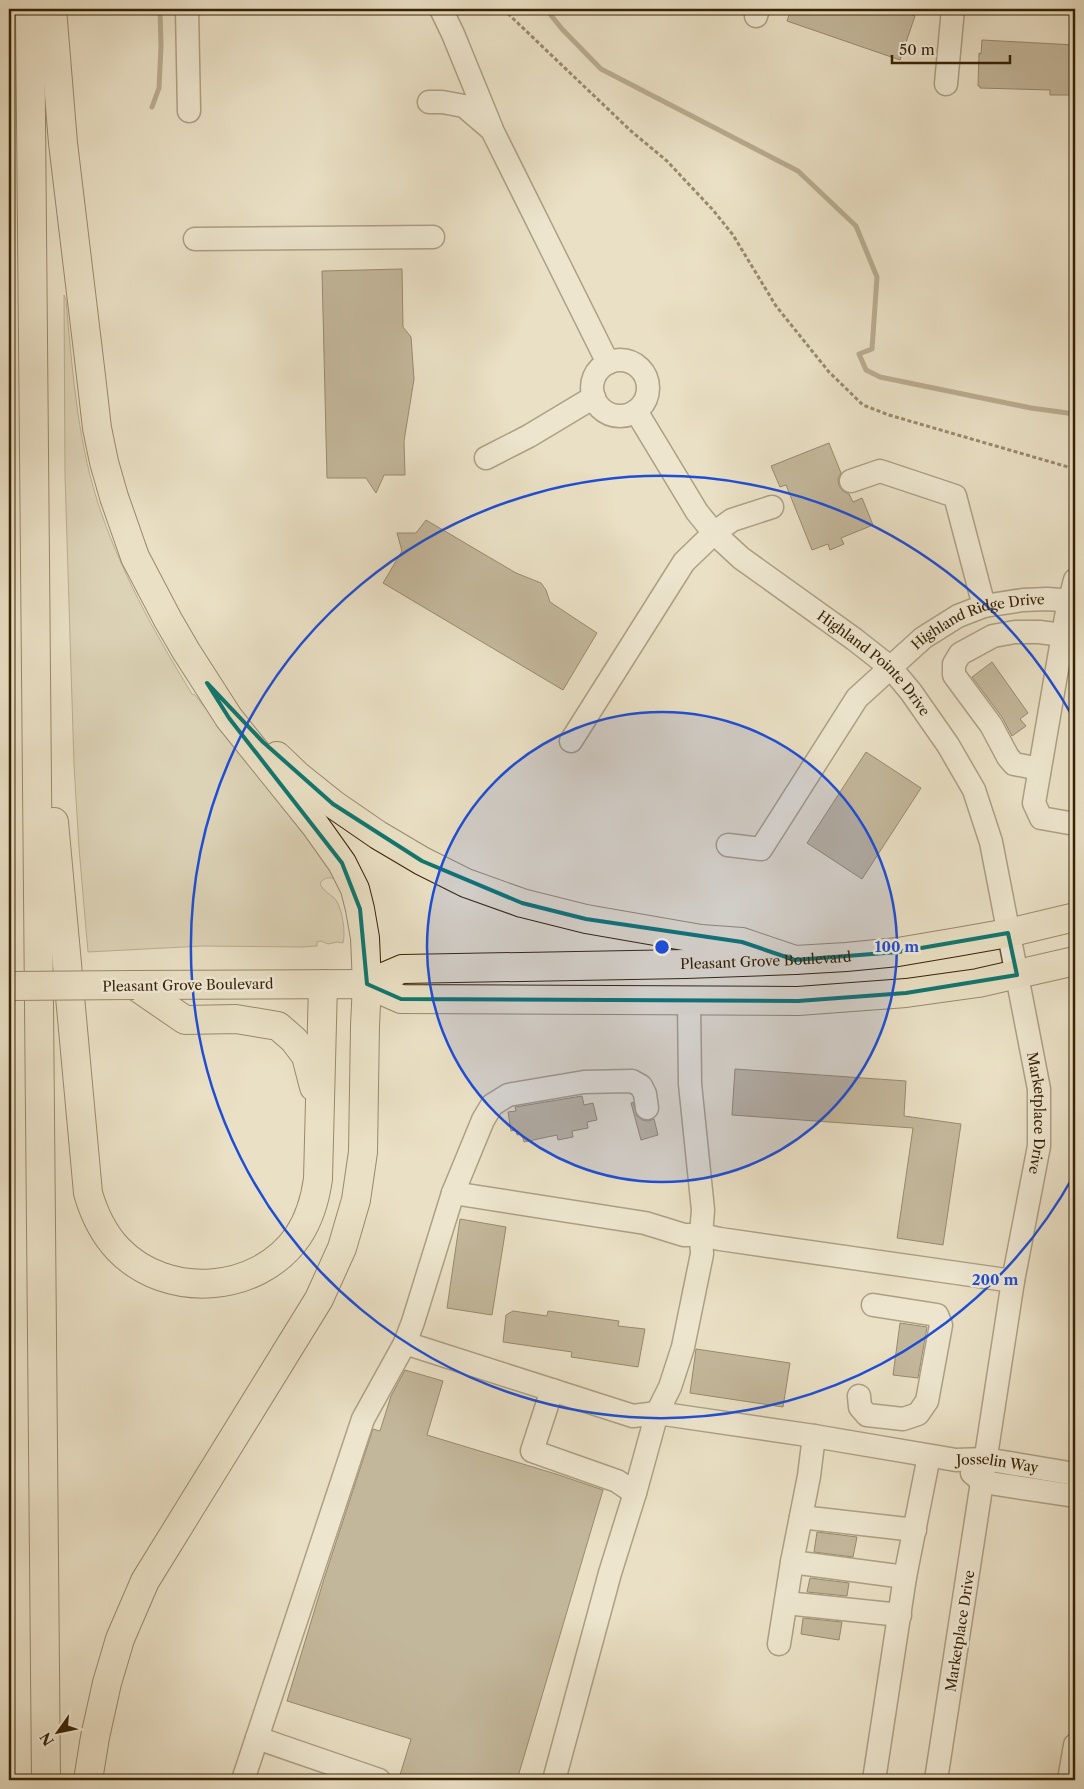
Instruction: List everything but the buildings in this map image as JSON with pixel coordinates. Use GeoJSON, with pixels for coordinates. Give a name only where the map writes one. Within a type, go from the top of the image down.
{"type":"FeatureCollection","features":[{"type":"Feature","properties":{"kind":"main road"},"geometry":{"type":"LineString","coordinates":[[30,9],[46,1780]]}},
{"type":"Feature","properties":{"kind":"main road"},"geometry":{"type":"LineString","coordinates":[[52,9],[64,153],[91,376],[104,462],[135,557],[168,620],[229,718],[315,825],[342,863],[355,889],[360,909],[365,938],[367,984],[364,1152],[356,1200],[342,1248],[319,1299],[145,1581],[120,1639],[107,1684],[88,1780]]}},
{"type":"Feature","properties":{"kind":"main road"},"geometry":{"type":"LineString","coordinates":[[36,591],[54,823],[88,1193],[94,1213],[104,1232],[118,1249],[133,1262],[150,1272],[170,1280],[190,1284],[209,1284],[248,1275],[266,1266],[297,1237],[307,1221],[315,1201],[318,1179],[323,984]]}},
{"type":"Feature","properties":{"kind":"main road"},"geometry":{"type":"LineString","coordinates":[[207,683],[298,776],[333,804],[378,835],[422,861],[466,882],[522,903],[586,919],[701,938],[742,942],[796,960]]}},
{"type":"Feature","properties":{"kind":"main road","name":"Pleasant Grove Boulevard"},"geometry":{"type":"LineString","coordinates":[[9,986],[367,984],[402,969],[796,960],[898,952],[1008,933],[1075,917]]}},
{"type":"Feature","properties":{"kind":"main road","name":"Pleasant Grove Boulevard"},"geometry":{"type":"LineString","coordinates":[[367,984],[401,999],[798,1001],[906,993],[1017,975],[1075,961]]}},
{"type":"Feature","properties":{"kind":"main road"},"geometry":{"type":"LineString","coordinates":[[134,985],[185,1020],[236,1019],[278,1026],[294,1040],[306,1056],[319,1115]]}},
{"type":"Feature","properties":{"kind":"street"},"geometry":{"type":"LineString","coordinates":[[187,9],[190,111]]}},
{"type":"Feature","properties":{"kind":"street"},"geometry":{"type":"LineString","coordinates":[[441,9],[454,34],[492,130],[608,363]]}},
{"type":"Feature","properties":{"kind":"street"},"geometry":{"type":"LineString","coordinates":[[946,84],[953,9]]}},
{"type":"Feature","properties":{"kind":"street"},"geometry":{"type":"LineString","coordinates":[[429,102],[464,106],[492,130]]}},
{"type":"Feature","properties":{"kind":"street"},"geometry":{"type":"LineString","coordinates":[[195,239],[433,237]]}},
{"type":"Feature","properties":{"kind":"street"},"geometry":{"type":"LineString","coordinates":[[625,360],[639,367],[644,373],[648,386],[645,400],[636,410],[627,415],[618,416],[610,414],[603,410],[594,398],[592,387],[594,378],[598,371],[608,363],[625,360]]}},
{"type":"Feature","properties":{"kind":"street"},"geometry":{"type":"LineString","coordinates":[[486,458],[529,436],[594,398]]}},
{"type":"Feature","properties":{"kind":"street","name":"Highland Pointe Drive"},"geometry":{"type":"LineString","coordinates":[[636,410],[697,512],[714,533],[741,558],[854,639],[891,668],[911,692],[948,745],[974,790],[990,842],[1017,975]]}},
{"type":"Feature","properties":{"kind":"street"},"geometry":{"type":"LineString","coordinates":[[851,481],[880,471],[955,496],[984,606]]}},
{"type":"Feature","properties":{"kind":"street"},"geometry":{"type":"LineString","coordinates":[[572,741],[684,562],[714,533],[732,520],[772,507]]}},
{"type":"Feature","properties":{"kind":"street"},"geometry":{"type":"LineString","coordinates":[[1074,594],[1063,635],[1034,802],[1041,818],[1075,824]]}},
{"type":"Feature","properties":{"kind":"street","name":"Highland Ridge Drive"},"geometry":{"type":"LineString","coordinates":[[728,845],[761,849],[857,698],[923,638],[958,616],[984,606],[1074,594]]}},
{"type":"Feature","properties":{"kind":"street"},"geometry":{"type":"LineString","coordinates":[[1039,773],[1030,767],[1014,764],[1008,757],[991,725],[954,675],[954,664],[960,654],[993,636],[1015,632],[1063,635]]}},
{"type":"Feature","properties":{"kind":"street","name":"Marketplace Drive"},"geometry":{"type":"LineString","coordinates":[[936,1780],[1013,1281],[1039,1146],[1039,1089],[1017,975]]}},
{"type":"Feature","properties":{"kind":"street"},"geometry":{"type":"LineString","coordinates":[[554,1780],[610,1573],[657,1413],[670,1387],[683,1347],[702,1254],[703,1210],[690,1084],[689,1000]]}},
{"type":"Feature","properties":{"kind":"street"},"geometry":{"type":"LineString","coordinates":[[243,1780],[363,1419],[406,1343],[453,1193],[483,1120],[492,1105],[508,1095],[584,1082],[632,1081],[642,1086],[646,1094],[647,1108]]}},
{"type":"Feature","properties":{"kind":"street"},"geometry":{"type":"LineString","coordinates":[[453,1193],[645,1224],[684,1236],[701,1235],[1013,1281]]}},
{"type":"Feature","properties":{"kind":"street"},"geometry":{"type":"LineString","coordinates":[[859,1396],[860,1406],[867,1415],[903,1419],[918,1414],[928,1401],[941,1326],[937,1315],[873,1305]]}},
{"type":"Feature","properties":{"kind":"street"},"geometry":{"type":"LineString","coordinates":[[406,1343],[633,1416],[657,1413],[814,1436],[956,1460]]}},
{"type":"Feature","properties":{"kind":"street"},"geometry":{"type":"LineString","coordinates":[[552,1390],[532,1451],[617,1481],[635,1493]]}},
{"type":"Feature","properties":{"kind":"street"},"geometry":{"type":"LineString","coordinates":[[779,1644],[814,1436]]}},
{"type":"Feature","properties":{"kind":"street"},"geometry":{"type":"LineString","coordinates":[[874,1780],[902,1596],[929,1456]]}},
{"type":"Feature","properties":{"kind":"street","name":"Josselin Way"},"geometry":{"type":"LineString","coordinates":[[956,1460],[986,1459],[1075,1474]]}},
{"type":"Feature","properties":{"kind":"street","name":"Josselin Way"},"geometry":{"type":"LineString","coordinates":[[956,1460],[983,1482],[1075,1496]]}},
{"type":"Feature","properties":{"kind":"street"},"geometry":{"type":"LineString","coordinates":[[800,1521],[914,1536]]}},
{"type":"Feature","properties":{"kind":"street"},"geometry":{"type":"LineString","coordinates":[[789,1582],[902,1596]]}},
{"type":"Feature","properties":{"kind":"street"},"geometry":{"type":"LineString","coordinates":[[789,1582],[902,1596]]}},
{"type":"Feature","properties":{"kind":"street"},"geometry":{"type":"LineString","coordinates":[[258,1738],[379,1780]]}},
{"type":"Feature","properties":{"kind":"street"},"geometry":{"type":"LineString","coordinates":[[1069,1780],[1075,1745]]}},
{"type":"Feature","properties":{"kind":"path"},"geometry":{"type":"LineString","coordinates":[[503,9],[631,130],[667,161],[713,210],[733,235],[776,306],[829,372],[863,405],[889,416],[1075,469]]}},
{"type":"Feature","properties":{"kind":"highlighted area"},"geometry":{"type":"Polygon","coordinates":[[[207,683],[263,742],[333,804],[422,861],[522,903],[586,919],[742,942],[795,960],[898,952],[1008,933],[1017,975],[906,993],[798,1001],[401,999],[367,984],[360,909],[342,863],[229,718],[207,683]]]}},
{"type":"Feature","properties":{"kind":"shaded area"},"geometry":{"type":"Polygon","coordinates":[[[64,295],[76,401],[90,476],[116,551],[138,600],[192,694],[195,695],[221,728],[230,743],[244,757],[276,798],[278,794],[334,875],[336,879],[327,878],[320,883],[323,889],[338,904],[344,927],[343,943],[328,944],[321,941],[317,942],[317,946],[303,947],[202,946],[88,952],[74,765],[65,475],[64,295]]]}},
{"type":"Feature","properties":{"kind":"waterway"},"geometry":{"type":"LineString","coordinates":[[152,107],[159,88],[160,9]]}},
{"type":"Feature","properties":{"kind":"waterway"},"geometry":{"type":"LineString","coordinates":[[546,9],[562,29],[601,69],[798,171],[856,226],[877,277],[872,349],[859,354],[866,370],[880,377],[1031,408],[1075,414]]}}]}
